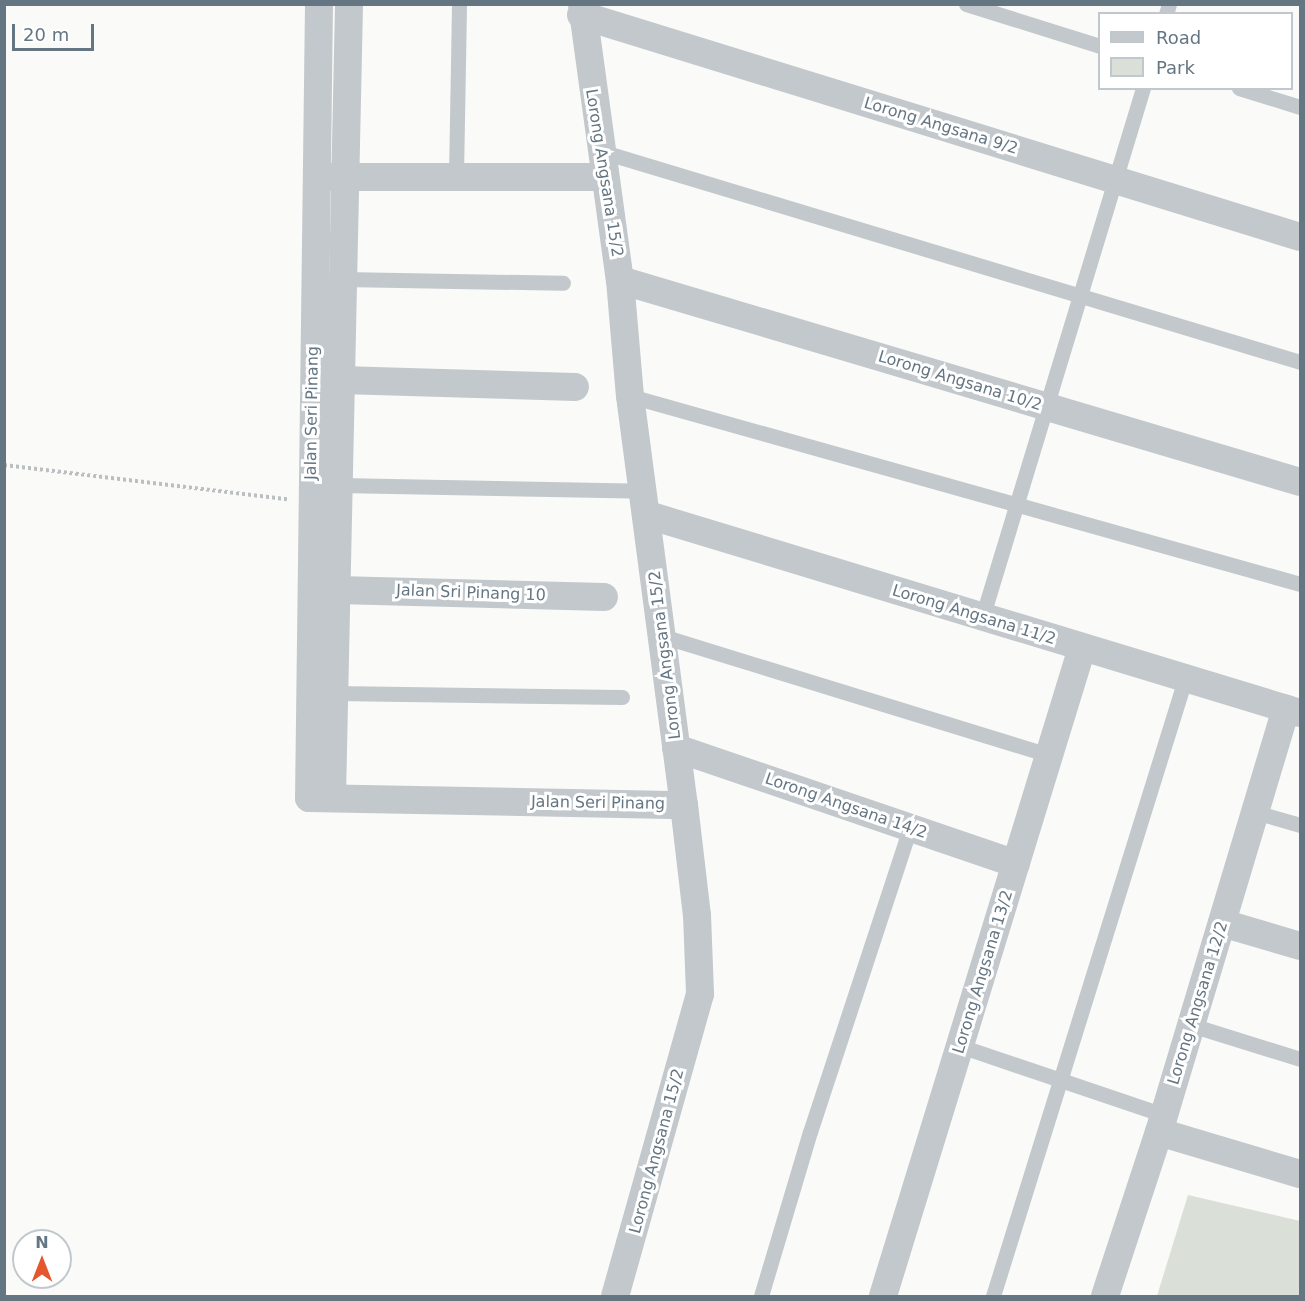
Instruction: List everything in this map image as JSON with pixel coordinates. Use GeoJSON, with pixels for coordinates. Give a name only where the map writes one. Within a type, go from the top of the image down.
{"type":"FeatureCollection","features":[{"type":"Feature","properties":{"kind":"street","name":"Jalan Seri Pinang"},"geometry":{"type":"LineString","coordinates":[[319,4],[315,177],[309,798],[684,806]]}},
{"type":"Feature","properties":{"kind":"street","name":"Jalan Seri Pinang"},"geometry":{"type":"LineString","coordinates":[[332,797],[349,4]]}},
{"type":"Feature","properties":{"kind":"street","name":"Lorong Angsana 15/2"},"geometry":{"type":"LineString","coordinates":[[581,10],[620,280],[630,396],[646,503],[684,806],[697,915],[700,994],[615,1296]]}},
{"type":"Feature","properties":{"kind":"street","name":"Lorong Angsana 9/2"},"geometry":{"type":"LineString","coordinates":[[581,10],[1300,237]]}},
{"type":"Feature","properties":{"kind":"street"},"geometry":{"type":"LineString","coordinates":[[315,177],[456,177],[602,164]]}},
{"type":"Feature","properties":{"kind":"street","name":"Lorong Angsana 10/2"},"geometry":{"type":"LineString","coordinates":[[620,280],[1300,482]]}},
{"type":"Feature","properties":{"kind":"street"},"geometry":{"type":"LineString","coordinates":[[341,380],[575,387]]}},
{"type":"Feature","properties":{"kind":"street","name":"Lorong Angsana 11/2"},"geometry":{"type":"LineString","coordinates":[[646,503],[982,618],[1293,711]]}},
{"type":"Feature","properties":{"kind":"street","name":"Jalan Sri Pinang 10"},"geometry":{"type":"LineString","coordinates":[[337,590],[604,597]]}},
{"type":"Feature","properties":{"kind":"street","name":"Lorong Angsana 13/2"},"geometry":{"type":"LineString","coordinates":[[883,1296],[1082,648]]}},
{"type":"Feature","properties":{"kind":"street","name":"Lorong Angsana 12/2"},"geometry":{"type":"LineString","coordinates":[[1105,1296],[1162,1123],[1255,812],[1293,711]]}},
{"type":"Feature","properties":{"kind":"street","name":"Lorong Angsana 14/2"},"geometry":{"type":"LineString","coordinates":[[676,747],[1016,864]]}},
{"type":"Feature","properties":{"kind":"street"},"geometry":{"type":"LineString","coordinates":[[1222,923],[1300,946]]}},
{"type":"Feature","properties":{"kind":"street"},"geometry":{"type":"LineString","coordinates":[[1162,1123],[1300,1174]]}},
{"type":"Feature","properties":{"kind":"lane"},"geometry":{"type":"LineString","coordinates":[[456,177],[459,4]]}},
{"type":"Feature","properties":{"kind":"lane"},"geometry":{"type":"LineString","coordinates":[[966,4],[1098,45]]}},
{"type":"Feature","properties":{"kind":"lane"},"geometry":{"type":"LineString","coordinates":[[982,618],[1142,90]]}},
{"type":"Feature","properties":{"kind":"lane"},"geometry":{"type":"LineString","coordinates":[[1245,90],[1300,107]]}},
{"type":"Feature","properties":{"kind":"lane"},"geometry":{"type":"LineString","coordinates":[[602,164],[1080,296],[1300,362]]}},
{"type":"Feature","properties":{"kind":"lane"},"geometry":{"type":"LineString","coordinates":[[343,279],[563,283]]}},
{"type":"Feature","properties":{"kind":"lane"},"geometry":{"type":"LineString","coordinates":[[630,396],[1300,584]]}},
{"type":"Feature","properties":{"kind":"lane"},"geometry":{"type":"LineString","coordinates":[[339,484],[646,503]]}},
{"type":"Feature","properties":{"kind":"lane"},"geometry":{"type":"LineString","coordinates":[[662,636],[1050,755]]}},
{"type":"Feature","properties":{"kind":"lane"},"geometry":{"type":"LineString","coordinates":[[993,1296],[1058,1079],[1185,679]]}},
{"type":"Feature","properties":{"kind":"lane"},"geometry":{"type":"LineString","coordinates":[[334,693],[622,697]]}},
{"type":"Feature","properties":{"kind":"lane"},"geometry":{"type":"LineString","coordinates":[[1255,812],[1300,825]]}},
{"type":"Feature","properties":{"kind":"lane"},"geometry":{"type":"LineString","coordinates":[[761,1296],[810,1132],[910,828]]}},
{"type":"Feature","properties":{"kind":"lane"},"geometry":{"type":"LineString","coordinates":[[1191,1025],[1300,1059]]}},
{"type":"Feature","properties":{"kind":"lane"},"geometry":{"type":"LineString","coordinates":[[960,1046],[1058,1079],[1162,1123]]}},
{"type":"Feature","properties":{"kind":"path"},"geometry":{"type":"LineString","coordinates":[[4,465],[311,502]]}},
{"type":"Feature","properties":{"kind":"green space"},"geometry":{"type":"Polygon","coordinates":[[[1188,1195],[1300,1221],[1300,1296],[1157,1296],[1188,1195]]]}}]}
